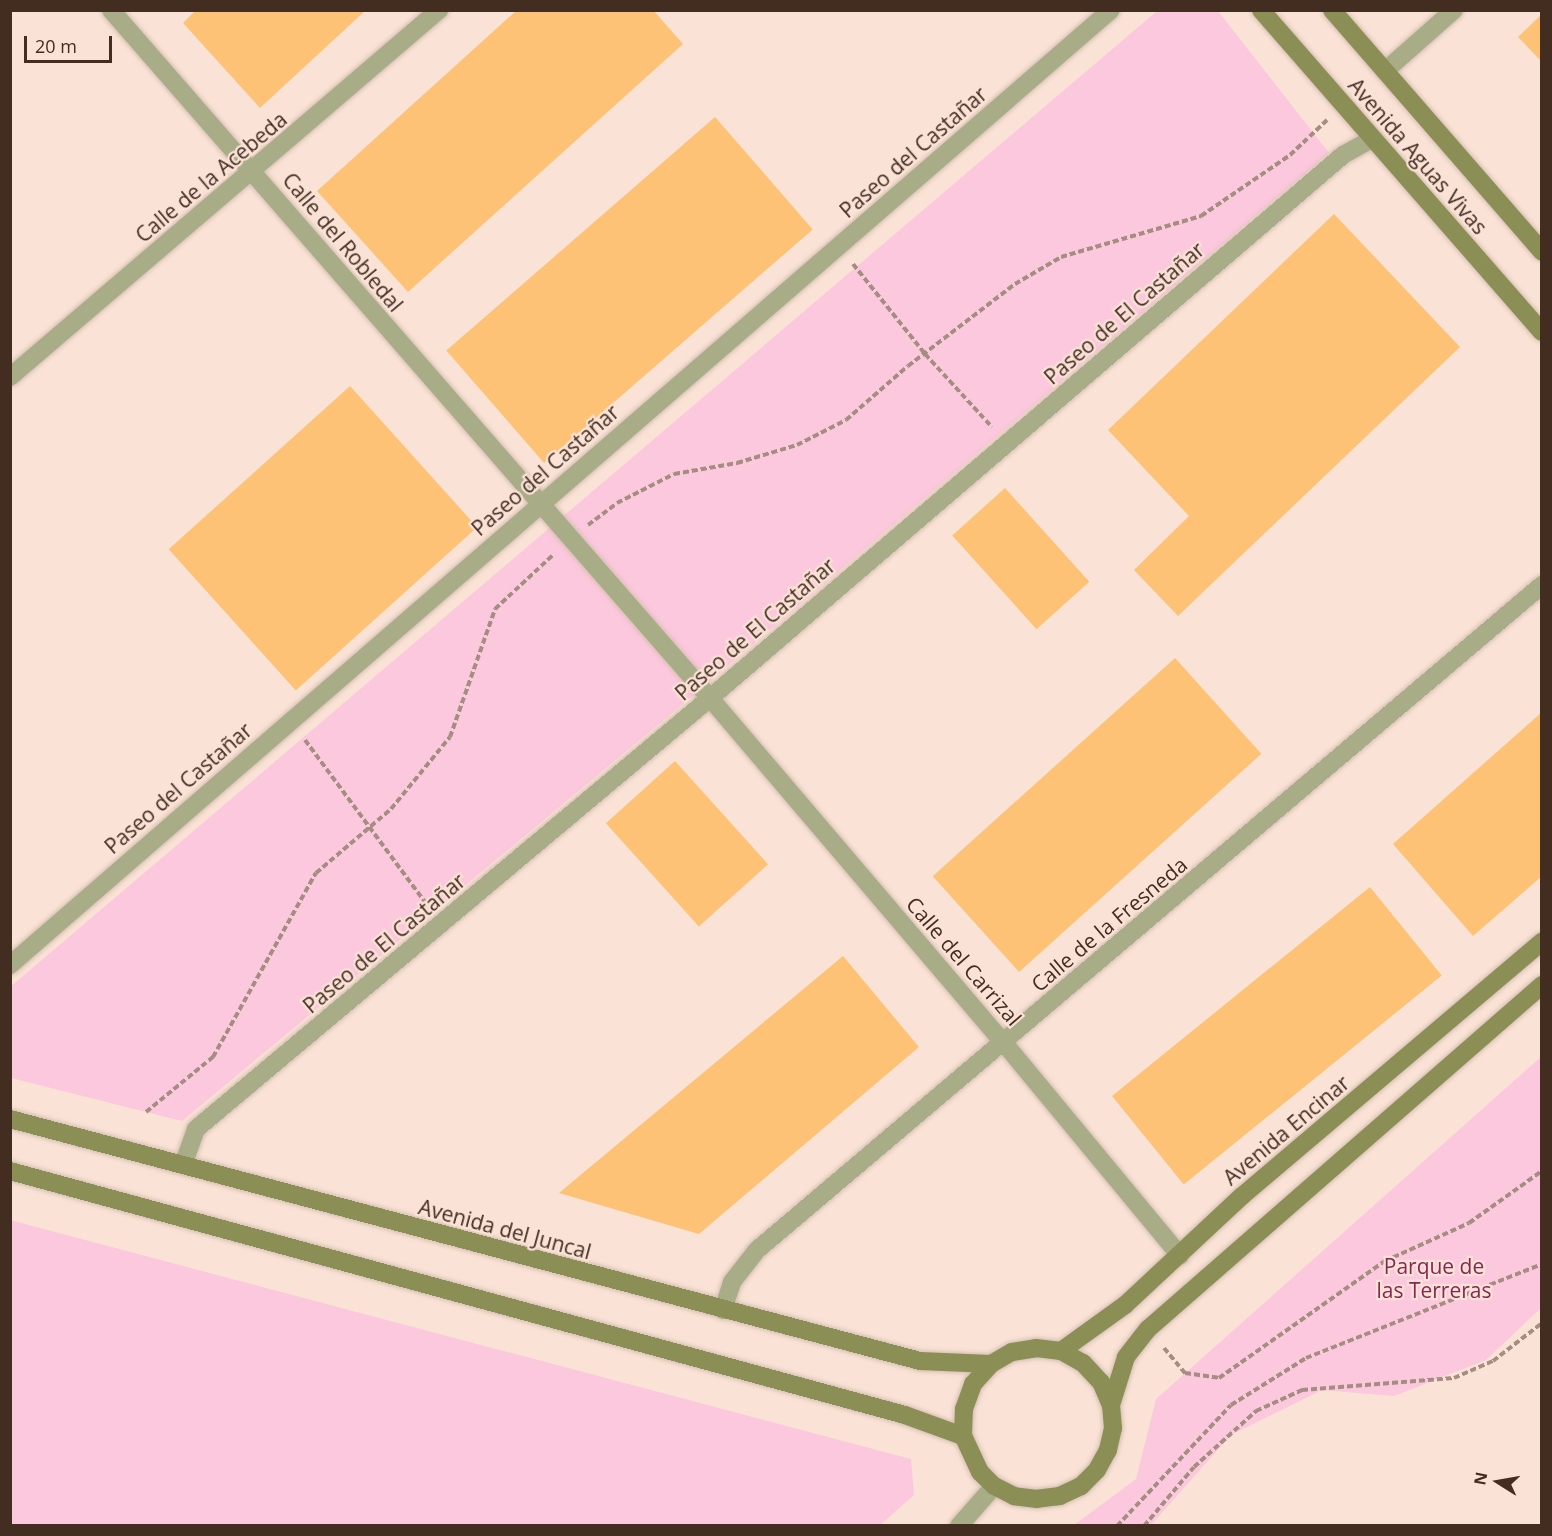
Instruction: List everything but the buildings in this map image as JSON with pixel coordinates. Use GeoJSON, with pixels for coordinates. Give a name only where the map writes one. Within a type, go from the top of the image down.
{"type":"FeatureCollection","features":[{"type":"Feature","properties":{"kind":"street","name":"Calle del Robledal"},"geometry":{"type":"LineString","coordinates":[[111,10],[253,171],[568,540]]}},
{"type":"Feature","properties":{"kind":"street","name":"Calle de la Acebeda"},"geometry":{"type":"LineString","coordinates":[[10,377],[439,10]]}},
{"type":"Feature","properties":{"kind":"street","name":"Paseo del Castañar"},"geometry":{"type":"LineString","coordinates":[[10,965],[1111,10]]}},
{"type":"Feature","properties":{"kind":"street","name":"Avenida Aguas Vivas"},"geometry":{"type":"LineString","coordinates":[[1260,10],[1542,332]]}},
{"type":"Feature","properties":{"kind":"street","name":"Avenida Aguas Vivas"},"geometry":{"type":"LineString","coordinates":[[1332,10],[1542,252]]}},
{"type":"Feature","properties":{"kind":"street"},"geometry":{"type":"LineString","coordinates":[[1385,71],[1454,10]]}},
{"type":"Feature","properties":{"kind":"street","name":"Paseo de El Castañar"},"geometry":{"type":"LineString","coordinates":[[183,1165],[196,1129],[710,699],[1343,155],[1372,139]]}},
{"type":"Feature","properties":{"kind":"street","name":"Calle del Carrizal"},"geometry":{"type":"LineString","coordinates":[[568,540],[710,699],[1004,1042],[1180,1257]]}},
{"type":"Feature","properties":{"kind":"street","name":"Calle de la Fresneda"},"geometry":{"type":"LineString","coordinates":[[723,1310],[732,1282],[757,1250],[1542,585]]}},
{"type":"Feature","properties":{"kind":"street","name":"Avenida Encinar"},"geometry":{"type":"LineString","coordinates":[[1061,1351],[1089,1334],[1180,1257],[1242,1196],[1542,942]]}},
{"type":"Feature","properties":{"kind":"street"},"geometry":{"type":"LineString","coordinates":[[1111,1405],[1095,1375],[1083,1363],[1061,1351],[1036,1348],[1012,1352],[991,1364],[973,1384],[964,1409],[963,1436],[969,1455],[994,1486],[1014,1496],[1037,1499],[1060,1496],[1081,1486],[1097,1470],[1108,1450],[1113,1428],[1111,1405],[1126,1357],[1148,1329],[1542,986]]}},
{"type":"Feature","properties":{"kind":"street","name":"Avenida del Juncal"},"geometry":{"type":"LineString","coordinates":[[10,1119],[920,1361],[991,1364]]}},
{"type":"Feature","properties":{"kind":"street"},"geometry":{"type":"LineString","coordinates":[[10,1171],[905,1415],[963,1436]]}},
{"type":"Feature","properties":{"kind":"street"},"geometry":{"type":"LineString","coordinates":[[959,1526],[994,1486]]}},
{"type":"Feature","properties":{"kind":"path"},"geometry":{"type":"LineString","coordinates":[[146,1112],[213,1057],[316,873],[391,809],[450,737],[495,609],[568,540],[617,503],[674,474],[737,463],[797,445],[846,420],[925,354],[1015,284],[1060,257],[1201,216],[1290,155],[1344,105]]}},
{"type":"Feature","properties":{"kind":"path"},"geometry":{"type":"LineString","coordinates":[[838,246],[925,354],[1006,444]]}},
{"type":"Feature","properties":{"kind":"path"},"geometry":{"type":"LineString","coordinates":[[291,719],[368,828],[442,924]]}},
{"type":"Feature","properties":{"kind":"path"},"geometry":{"type":"LineString","coordinates":[[1148,1329],[1185,1373],[1219,1378],[1385,1261],[1469,1223],[1542,1171]]}},
{"type":"Feature","properties":{"kind":"path"},"geometry":{"type":"LineString","coordinates":[[1117,1526],[1231,1405],[1306,1358],[1542,1264]]}},
{"type":"Feature","properties":{"kind":"path"},"geometry":{"type":"LineString","coordinates":[[1144,1526],[1194,1467],[1256,1411],[1302,1390],[1454,1378],[1493,1361],[1542,1323]]}},
{"type":"Feature","properties":{"kind":"green space"},"geometry":{"type":"Polygon","coordinates":[[[1157,11],[1218,11],[1329,153],[689,699],[182,1121],[11,1078],[10,987],[1157,11]]]}},
{"type":"Feature","properties":{"kind":"green space","name":"Parque de las Terreras"},"geometry":{"type":"Polygon","coordinates":[[[1541,1057],[1541,1308],[1486,1360],[1394,1396],[1322,1390],[1231,1435],[1151,1525],[1074,1525],[1136,1479],[1156,1399],[1541,1057]]]}},
{"type":"Feature","properties":{"kind":"green space"},"geometry":{"type":"Polygon","coordinates":[[[10,1220],[911,1459],[914,1495],[879,1526],[11,1525],[10,1220]]]}}]}
